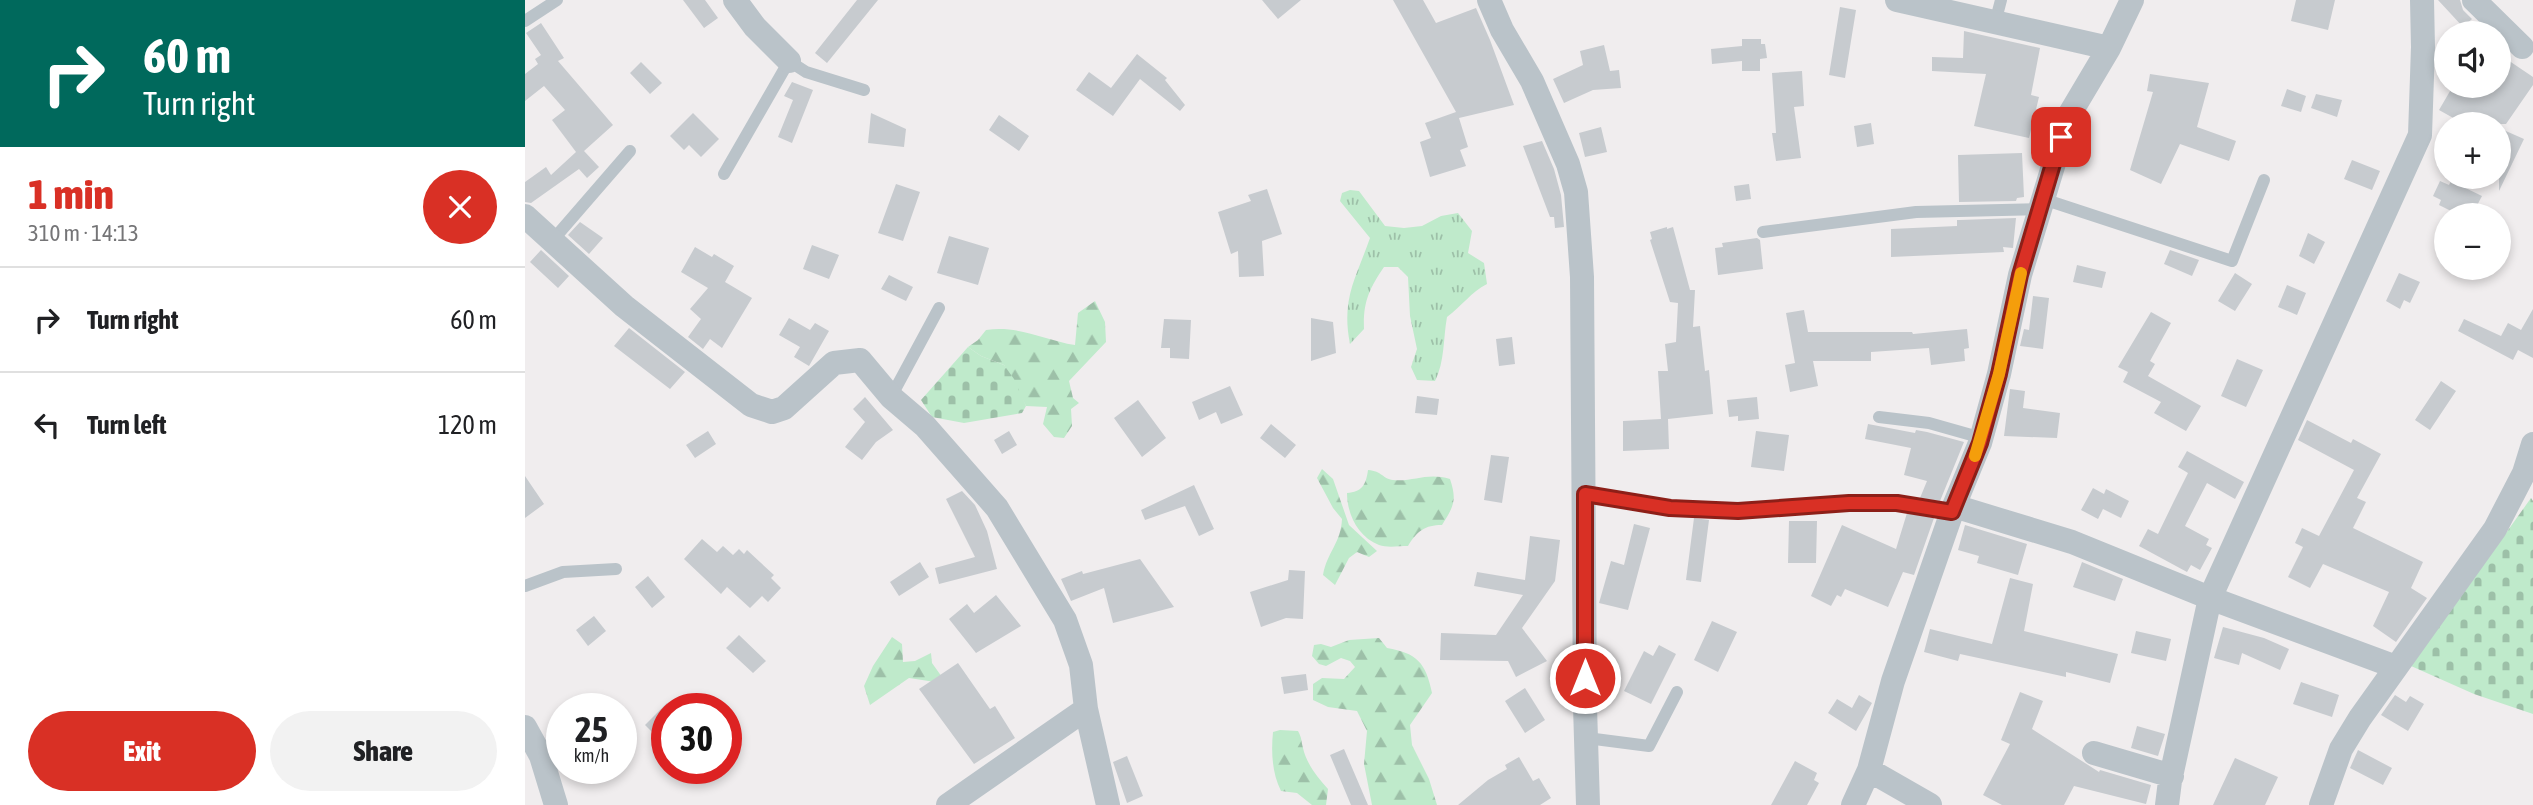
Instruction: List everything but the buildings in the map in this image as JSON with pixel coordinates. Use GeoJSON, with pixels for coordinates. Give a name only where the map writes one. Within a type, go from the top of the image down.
{"type":"FeatureCollection","features":[{"type":"Feature","properties":{"kind":"street"},"geometry":{"type":"LineString","coordinates":[[735,0],[755,27],[789,61]]}},
{"type":"Feature","properties":{"kind":"street"},"geometry":{"type":"LineString","coordinates":[[1489,0],[1502,30],[1532,81],[1568,164],[1576,192],[1582,277],[1584,706],[1588,805]]}},
{"type":"Feature","properties":{"kind":"street"},"geometry":{"type":"LineString","coordinates":[[1897,0],[1998,11],[2109,48]]}},
{"type":"Feature","properties":{"kind":"street"},"geometry":{"type":"LineString","coordinates":[[1853,805],[1869,771],[1893,681],[1953,509],[1982,438],[2020,275],[2068,117],[2109,48],[2132,0]]}},
{"type":"Feature","properties":{"kind":"street"},"geometry":{"type":"LineString","coordinates":[[2167,805],[2210,598],[2420,135],[2422,0]]}},
{"type":"Feature","properties":{"kind":"street"},"geometry":{"type":"LineString","coordinates":[[2474,0],[2529,44]]}},
{"type":"Feature","properties":{"kind":"street"},"geometry":{"type":"LineString","coordinates":[[525,216],[624,306],[697,360],[751,405],[772,412],[784,408],[834,363],[860,360],[891,397],[925,426],[997,508],[1065,620],[1080,665],[1086,709],[1108,805]]}},
{"type":"Feature","properties":{"kind":"street"},"geometry":{"type":"LineString","coordinates":[[2321,805],[2341,749],[2360,718],[2529,479],[2533,444]]}},
{"type":"Feature","properties":{"kind":"street"},"geometry":{"type":"LineString","coordinates":[[1953,509],[2072,542],[2210,598],[2396,667]]}},
{"type":"Feature","properties":{"kind":"street"},"geometry":{"type":"LineString","coordinates":[[948,805],[1086,709]]}},
{"type":"Feature","properties":{"kind":"street"},"geometry":{"type":"LineString","coordinates":[[525,727],[541,756],[556,805]]}},
{"type":"Feature","properties":{"kind":"street"},"geometry":{"type":"LineString","coordinates":[[2094,753],[2172,776]]}},
{"type":"Feature","properties":{"kind":"street"},"geometry":{"type":"LineString","coordinates":[[1869,771],[1930,805]]}},
{"type":"Feature","properties":{"kind":"lane"},"geometry":{"type":"LineString","coordinates":[[525,21],[557,0]]}},
{"type":"Feature","properties":{"kind":"lane"},"geometry":{"type":"LineString","coordinates":[[724,174],[789,61],[806,72],[864,90]]}},
{"type":"Feature","properties":{"kind":"lane"},"geometry":{"type":"LineString","coordinates":[[552,241],[630,151]]}},
{"type":"Feature","properties":{"kind":"lane"},"geometry":{"type":"LineString","coordinates":[[1763,232],[1916,212],[2041,204],[2232,261],[2263,180]]}},
{"type":"Feature","properties":{"kind":"lane"},"geometry":{"type":"LineString","coordinates":[[891,397],[939,308]]}},
{"type":"Feature","properties":{"kind":"lane"},"geometry":{"type":"LineString","coordinates":[[1879,417],[1929,423],[1982,438]]}},
{"type":"Feature","properties":{"kind":"lane"},"geometry":{"type":"LineString","coordinates":[[1585,494],[1670,508],[1738,511],[1849,503],[1897,503],[1953,509]]}},
{"type":"Feature","properties":{"kind":"lane"},"geometry":{"type":"LineString","coordinates":[[525,586],[563,572],[616,569]]}},
{"type":"Feature","properties":{"kind":"lane"},"geometry":{"type":"LineString","coordinates":[[1587,738],[1649,746],[1677,692]]}},
{"type":"Feature","properties":{"kind":"green space"},"geometry":{"type":"Polygon","coordinates":[[[1359,191],[1385,226],[1422,226],[1441,216],[1458,213],[1472,231],[1468,253],[1484,263],[1487,284],[1447,317],[1442,358],[1435,381],[1417,380],[1411,367],[1417,349],[1410,316],[1408,277],[1398,267],[1384,267],[1379,275],[1366,303],[1364,329],[1350,344],[1347,314],[1351,289],[1370,238],[1340,201],[1342,193],[1359,191]]]}},
{"type":"Feature","properties":{"kind":"green space"},"geometry":{"type":"Polygon","coordinates":[[[1095,301],[1105,322],[1106,342],[1069,381],[1073,398],[1079,403],[1071,409],[1072,426],[1064,438],[1054,437],[1043,424],[1047,407],[1026,406],[1004,365],[981,356],[968,347],[986,330],[998,329],[1020,331],[1075,345],[1078,313],[1095,301]]]}},
{"type":"Feature","properties":{"kind":"green space"},"geometry":{"type":"Polygon","coordinates":[[[968,347],[981,356],[1004,365],[1014,379],[1026,406],[1022,413],[964,423],[932,417],[921,400],[968,347]]]}},
{"type":"Feature","properties":{"kind":"green space"},"geometry":{"type":"Polygon","coordinates":[[[1322,469],[1333,479],[1349,525],[1377,551],[1369,557],[1357,552],[1349,558],[1335,585],[1323,575],[1339,535],[1342,519],[1317,478],[1322,469]]]}},
{"type":"Feature","properties":{"kind":"green space"},"geometry":{"type":"Polygon","coordinates":[[[1368,470],[1393,480],[1434,476],[1450,479],[1453,503],[1442,525],[1422,530],[1408,546],[1379,545],[1365,536],[1352,517],[1347,493],[1362,487],[1368,470]]]}},
{"type":"Feature","properties":{"kind":"green space"},"geometry":{"type":"Polygon","coordinates":[[[2531,498],[2533,714],[2474,694],[2411,666],[2531,498]]]}},
{"type":"Feature","properties":{"kind":"green space"},"geometry":{"type":"Polygon","coordinates":[[[892,637],[902,644],[903,662],[915,661],[931,653],[932,663],[942,677],[935,682],[909,678],[870,705],[864,686],[873,666],[892,637]]]}},
{"type":"Feature","properties":{"kind":"green space"},"geometry":{"type":"Polygon","coordinates":[[[1379,638],[1387,648],[1406,653],[1419,661],[1427,674],[1432,693],[1410,725],[1412,745],[1429,779],[1437,805],[1372,805],[1364,764],[1367,731],[1357,711],[1328,707],[1313,700],[1313,684],[1322,678],[1344,679],[1355,667],[1350,661],[1341,658],[1326,666],[1319,664],[1312,656],[1314,645],[1331,647],[1349,640],[1379,638]]]}},
{"type":"Feature","properties":{"kind":"green space"},"geometry":{"type":"Polygon","coordinates":[[[1298,731],[1310,765],[1328,789],[1326,805],[1312,805],[1297,793],[1281,791],[1274,770],[1272,747],[1273,732],[1298,731]]]}},
{"type":"Feature","properties":{"kind":"slow traffic"},"geometry":{"type":"LineString","coordinates":[[1975,456],[1999,374],[2021,273]]}},
{"type":"Feature","properties":{"kind":"route"},"geometry":{"type":"LineString","coordinates":[[1585,678],[1585,494],[1670,508],[1738,511],[1849,503],[1897,503],[1952,512],[1980,443],[1999,374],[2020,275],[2061,137]]}}]}
